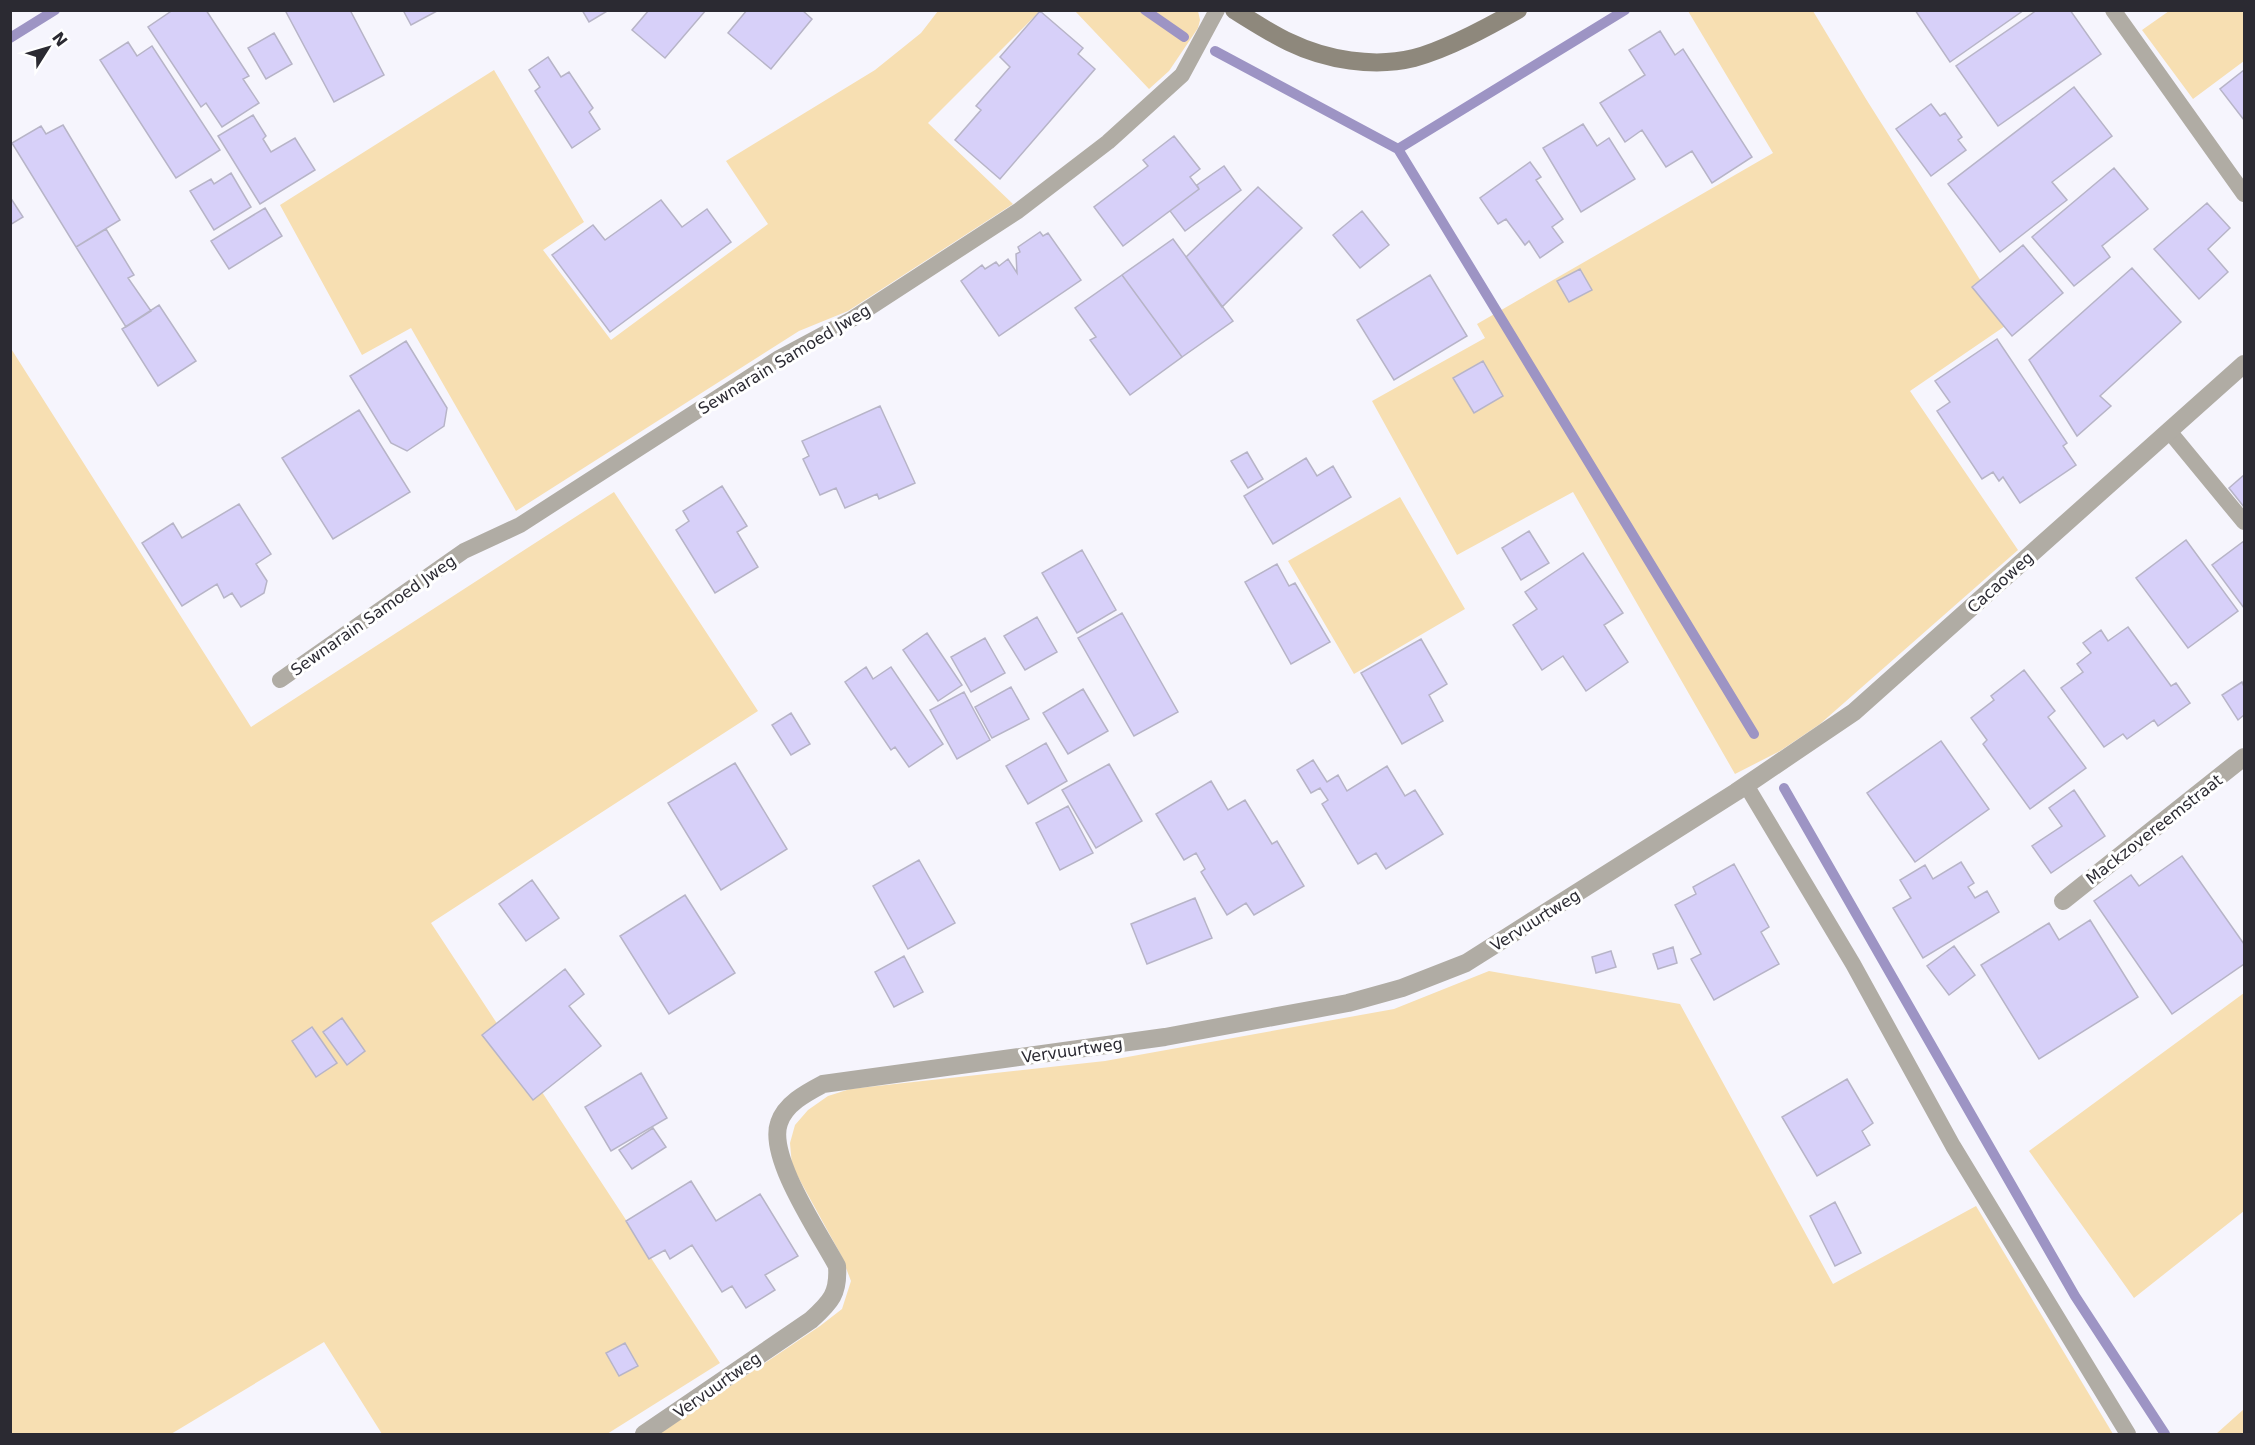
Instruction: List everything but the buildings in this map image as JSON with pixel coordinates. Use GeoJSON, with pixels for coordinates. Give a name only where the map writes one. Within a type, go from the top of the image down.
{"type":"FeatureCollection","features":[{"type":"Feature","properties":{"kind":"street"},"geometry":{"type":"LineString","coordinates":[[1234,10],[1291,43],[1338,59],[1373,62],[1414,58],[1474,34],[1518,10]]}},
{"type":"Feature","properties":{"kind":"street","name":"Cacaoweg"},"geometry":{"type":"LineString","coordinates":[[1746,785],[1854,712],[2244,364]]}},
{"type":"Feature","properties":{"kind":"street","name":"Mackzovereemstraat"},"geometry":{"type":"LineString","coordinates":[[2063,901],[2244,757]]}},
{"type":"Feature","properties":{"kind":"street","name":"Vervuurtweg"},"geometry":{"type":"LineString","coordinates":[[644,1434],[811,1320],[834,1296],[838,1281],[837,1266],[782,1166],[778,1146],[778,1124],[785,1111],[808,1092],[823,1084],[1165,1037],[1348,1002],[1402,988],[1466,963],[1746,785]]}},
{"type":"Feature","properties":{"kind":"lane","name":"Sewnarain Samoed Jweg"},"geometry":{"type":"LineString","coordinates":[[280,680],[464,551],[520,525],[779,358],[852,319],[1018,211],[1108,142],[1182,75],[1216,10]]}},
{"type":"Feature","properties":{"kind":"lane"},"geometry":{"type":"LineString","coordinates":[[2113,10],[2244,194]]}},
{"type":"Feature","properties":{"kind":"lane"},"geometry":{"type":"LineString","coordinates":[[2169,431],[2244,522]]}},
{"type":"Feature","properties":{"kind":"lane"},"geometry":{"type":"LineString","coordinates":[[1746,785],[1853,964],[1953,1146],[2128,1434]]}},
{"type":"Feature","properties":{"kind":"shaded area"},"geometry":{"type":"Polygon","coordinates":[[[938,11],[1040,11],[928,123],[1013,204],[848,311],[799,331],[516,511],[411,328],[362,355],[280,205],[494,70],[584,222],[543,250],[611,340],[768,224],[726,161],[875,70],[921,33],[938,11]]]}},
{"type":"Feature","properties":{"kind":"shaded area"},"geometry":{"type":"Polygon","coordinates":[[[1075,11],[1198,11],[1200,20],[1198,28],[1169,71],[1149,89],[1075,11]]]}},
{"type":"Feature","properties":{"kind":"shaded area"},"geometry":{"type":"Polygon","coordinates":[[[1688,11],[1813,11],[2008,324],[1910,391],[2018,550],[1820,724],[1780,751],[1735,774],[1573,492],[1457,555],[1372,401],[1485,338],[1477,324],[1773,153],[1688,11]]]}},
{"type":"Feature","properties":{"kind":"shaded area"},"geometry":{"type":"Polygon","coordinates":[[[2169,11],[2244,11],[2244,61],[2193,99],[2142,30],[2169,11]]]}},
{"type":"Feature","properties":{"kind":"shaded area"},"geometry":{"type":"Polygon","coordinates":[[[10,347],[251,727],[614,492],[758,711],[431,923],[720,1363],[607,1434],[382,1434],[324,1342],[171,1434],[11,1434],[10,347]]]}},
{"type":"Feature","properties":{"kind":"shaded area"},"geometry":{"type":"Polygon","coordinates":[[[1400,497],[1465,609],[1354,674],[1288,561],[1400,497]]]}},
{"type":"Feature","properties":{"kind":"shaded area"},"geometry":{"type":"Polygon","coordinates":[[[1489,971],[1680,1004],[1833,1284],[1976,1206],[2113,1434],[659,1434],[842,1309],[851,1281],[841,1255],[792,1166],[790,1143],[795,1125],[808,1110],[828,1096],[850,1089],[1105,1061],[1394,1009],[1489,971]]]}},
{"type":"Feature","properties":{"kind":"shaded area"},"geometry":{"type":"Polygon","coordinates":[[[2244,993],[2244,1211],[2134,1298],[2029,1151],[2244,993]]]}},
{"type":"Feature","properties":{"kind":"shaded area"},"geometry":{"type":"Polygon","coordinates":[[[2244,1409],[2244,1434],[2216,1434],[2244,1409]]]}},
{"type":"Feature","properties":{"kind":"waterway"},"geometry":{"type":"LineString","coordinates":[[10,38],[55,10]]}},
{"type":"Feature","properties":{"kind":"waterway"},"geometry":{"type":"LineString","coordinates":[[1145,10],[1184,37]]}},
{"type":"Feature","properties":{"kind":"waterway"},"geometry":{"type":"LineString","coordinates":[[1625,10],[1398,149],[1754,734]]}},
{"type":"Feature","properties":{"kind":"waterway"},"geometry":{"type":"LineString","coordinates":[[1215,51],[1398,149]]}},
{"type":"Feature","properties":{"kind":"waterway"},"geometry":{"type":"LineString","coordinates":[[1784,788],[2075,1296],[2165,1434]]}}]}
